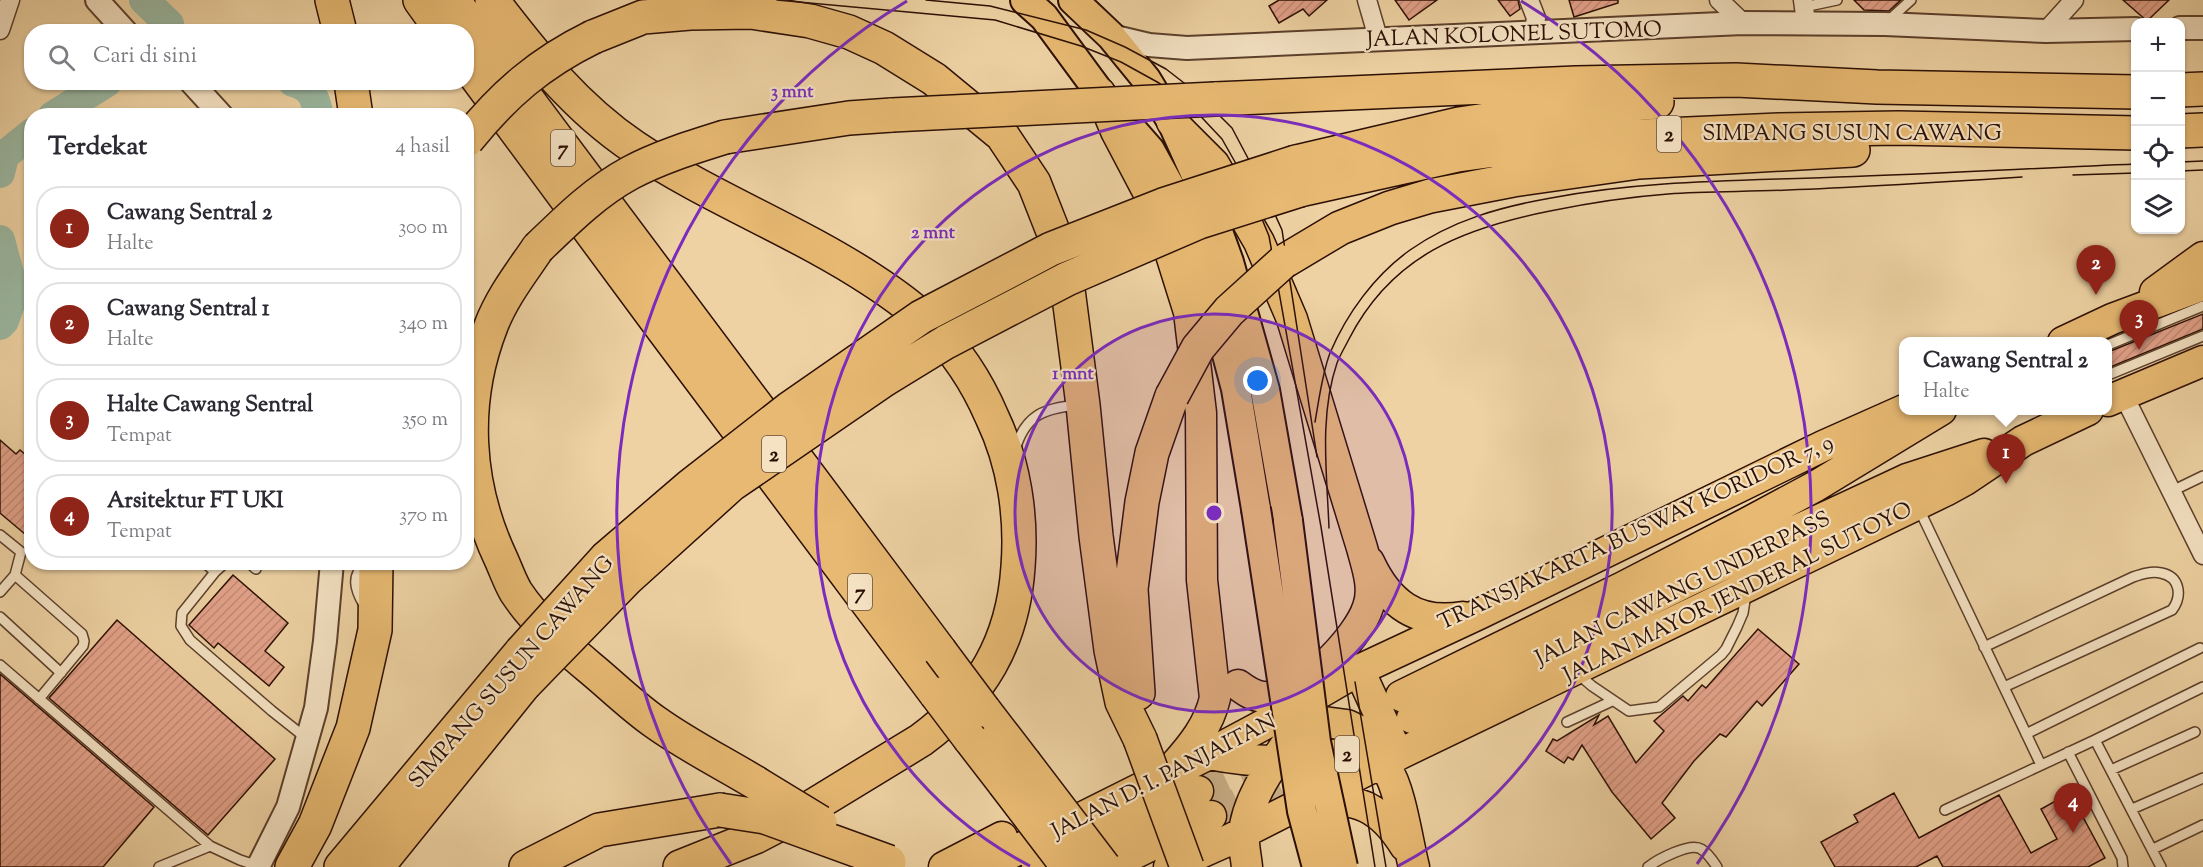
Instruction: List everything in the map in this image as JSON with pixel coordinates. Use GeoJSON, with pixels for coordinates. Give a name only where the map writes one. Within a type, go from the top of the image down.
{"type":"FeatureCollection","features":[{"type":"Feature","properties":{"kind":"highway"},"geometry":{"type":"LineString","coordinates":[[332,0],[338,24]]}},
{"type":"Feature","properties":{"kind":"highway"},"geometry":{"type":"LineString","coordinates":[[420,0],[437,24]]}},
{"type":"Feature","properties":{"kind":"highway","name":"7"},"geometry":{"type":"LineString","coordinates":[[453,0],[471,24]]}},
{"type":"Feature","properties":{"kind":"highway"},"geometry":{"type":"LineString","coordinates":[[492,0],[557,81],[619,136],[661,164],[855,269],[908,305],[929,323],[962,362],[989,408],[998,428],[1009,465],[1018,515],[1018,574],[1006,630],[997,655],[985,677],[955,712],[921,740],[803,812],[755,837],[680,867]]}},
{"type":"Feature","properties":{"kind":"highway"},"geometry":{"type":"LineString","coordinates":[[474,131],[490,112],[524,79],[546,63],[593,37],[643,17],[717,12],[770,14],[810,21],[849,32],[884,48],[934,79],[965,102],[1002,135],[1034,183],[1058,244],[1067,282],[1111,650],[1122,702],[1140,740],[1187,867]]}},
{"type":"Feature","properties":{"kind":"highway","name":"7"},"geometry":{"type":"LineString","coordinates":[[474,28],[984,710],[1014,772],[1068,867]]}},
{"type":"Feature","properties":{"kind":"highway","name":"7"},"geometry":{"type":"LineString","coordinates":[[474,74],[970,739],[1014,772],[1105,867]]}},
{"type":"Feature","properties":{"kind":"highway"},"geometry":{"type":"LineString","coordinates":[[474,392],[491,326],[509,291],[538,248],[575,211],[631,172],[661,158],[725,137],[849,118],[892,115],[1576,83],[1725,80],[1877,87]]}},
{"type":"Feature","properties":{"kind":"highway","name":"2"},"geometry":{"type":"LineString","coordinates":[[1877,87],[2131,92]]}},
{"type":"Feature","properties":{"kind":"highway","name":"SIMPANG SUSUN CAWANG"},"geometry":{"type":"LineString","coordinates":[[377,867],[524,685],[627,579],[731,485],[787,444],[884,380],[946,342],[1067,279],[1298,176],[1459,124],[1554,110],[1877,87]]}},
{"type":"Feature","properties":{"kind":"highway"},"geometry":{"type":"LineString","coordinates":[[2185,90],[2203,89]]}},
{"type":"Feature","properties":{"kind":"highway"},"geometry":{"type":"LineString","coordinates":[[352,90],[355,108]]}},
{"type":"Feature","properties":{"kind":"highway"},"geometry":{"type":"LineString","coordinates":[[1100,93],[1116,131],[1159,212],[1189,312],[1201,413],[1202,580],[1215,692],[1210,714],[1191,748],[1207,806],[1247,867]]}},
{"type":"Feature","properties":{"kind":"highway"},"geometry":{"type":"LineString","coordinates":[[1172,122],[1214,164],[1259,242],[1292,319],[1370,580],[1369,606],[1356,631],[1335,656],[1312,676],[1292,689],[1272,697],[1253,695],[1238,685]]}},
{"type":"Feature","properties":{"kind":"highway","name":"SIMPANG SUSUN CAWANG"},"geometry":{"type":"LineString","coordinates":[[341,867],[521,652],[606,558],[690,486],[790,408],[921,317],[1051,249],[1163,205],[1298,176],[1574,139],[1779,130],[1898,128],[2043,132]]}},
{"type":"Feature","properties":{"kind":"highway"},"geometry":{"type":"LineString","coordinates":[[2185,131],[2203,130]]}},
{"type":"Feature","properties":{"kind":"highway"},"geometry":{"type":"LineString","coordinates":[[1140,740],[1131,590],[1142,502],[1152,453],[1172,396],[1198,348],[1228,311],[1283,262],[1340,228],[1390,208],[1430,196],[1513,180],[1639,162],[1882,148],[2043,132]]}},
{"type":"Feature","properties":{"kind":"highway","name":"2"},"geometry":{"type":"LineString","coordinates":[[2043,132],[2131,133]]}},
{"type":"Feature","properties":{"kind":"highway"},"geometry":{"type":"LineString","coordinates":[[2096,337],[2115,334],[2164,304],[2200,269]]}},
{"type":"Feature","properties":{"kind":"highway"},"geometry":{"type":"LineString","coordinates":[[2115,334],[2200,269]]}},
{"type":"Feature","properties":{"kind":"highway"},"geometry":{"type":"LineString","coordinates":[[2113,390],[2203,361]]}},
{"type":"Feature","properties":{"kind":"highway"},"geometry":{"type":"LineString","coordinates":[[1037,867],[1207,806],[1252,804],[1275,761],[1292,718],[1320,700],[1350,675],[1823,446],[1927,415]]}},
{"type":"Feature","properties":{"kind":"highway","name":"JALAN CAWANG UNDERPASS"},"geometry":{"type":"LineString","coordinates":[[1928,415],[1816,486],[1623,587],[1407,707],[1684,583],[1907,479],[2023,441]]}},
{"type":"Feature","properties":{"kind":"highway","name":"JALAN MAYOR JENDERAL SUTOYO"},"geometry":{"type":"LineString","coordinates":[[1390,759],[1917,504],[1965,480],[2023,441],[2079,415]]}},
{"type":"Feature","properties":{"kind":"highway"},"geometry":{"type":"LineString","coordinates":[[474,472],[480,506],[516,592],[548,630],[654,722],[893,864]]}},
{"type":"Feature","properties":{"kind":"highway"},"geometry":{"type":"LineString","coordinates":[[1362,548],[1382,584],[1397,601],[1413,612],[1422,617],[1440,620],[1479,614]]}},
{"type":"Feature","properties":{"kind":"highway"},"geometry":{"type":"LineString","coordinates":[[292,867],[315,825],[353,728],[375,630],[376,570]]}},
{"type":"Feature","properties":{"kind":"highway"},"geometry":{"type":"LineString","coordinates":[[1205,615],[1219,658],[1255,704],[1292,718],[1347,725],[1365,733],[1390,759]]}},
{"type":"Feature","properties":{"kind":"highway"},"geometry":{"type":"LineString","coordinates":[[944,867],[1148,762],[1180,741],[1188,732],[1200,708],[1211,653]]}},
{"type":"Feature","properties":{"kind":"highway"},"geometry":{"type":"LineString","coordinates":[[1350,675],[1390,759]]}},
{"type":"Feature","properties":{"kind":"highway","name":"JALAN D. I. PANJAITAN"},"geometry":{"type":"LineString","coordinates":[[1169,867],[1207,806],[1292,718]]}},
{"type":"Feature","properties":{"kind":"highway"},"geometry":{"type":"LineString","coordinates":[[1413,863],[1407,798],[1409,781],[1423,754],[1441,735]]}},
{"type":"Feature","properties":{"kind":"highway","name":"2"},"geometry":{"type":"LineString","coordinates":[[1207,806],[1241,759],[1275,761],[1353,753],[1390,759],[1387,770],[1394,784],[1413,863]]}},
{"type":"Feature","properties":{"kind":"highway","name":"JALAN D. I. PANJAITAN"},"geometry":{"type":"LineString","coordinates":[[983,867],[1390,759]]}},
{"type":"Feature","properties":{"kind":"highway"},"geometry":{"type":"LineString","coordinates":[[1257,867],[1262,849],[1278,827],[1309,807],[1336,800],[1352,801],[1377,814],[1395,832],[1413,863]]}},
{"type":"Feature","properties":{"kind":"highway"},"geometry":{"type":"LineString","coordinates":[[1105,867],[1207,806]]}},
{"type":"Feature","properties":{"kind":"highway"},"geometry":{"type":"LineString","coordinates":[[1179,867],[1192,864],[1207,806]]}},
{"type":"Feature","properties":{"kind":"highway"},"geometry":{"type":"LineString","coordinates":[[526,867],[599,830],[720,810],[765,817],[893,864]]}},
{"type":"Feature","properties":{"kind":"main road"},"geometry":{"type":"LineString","coordinates":[[1025,0],[1044,17],[1100,93],[1150,150],[1184,212],[1203,263],[1236,389],[1302,811],[1317,867]]}},
{"type":"Feature","properties":{"kind":"main road"},"geometry":{"type":"LineString","coordinates":[[1073,0],[1111,36],[1146,79],[1172,122],[1204,193],[1229,262],[1265,390],[1288,521],[1316,742],[1343,867]]}},
{"type":"Feature","properties":{"kind":"street"},"geometry":{"type":"LineString","coordinates":[[0,30],[10,0]]}},
{"type":"Feature","properties":{"kind":"street"},"geometry":{"type":"LineString","coordinates":[[97,0],[119,24]]}},
{"type":"Feature","properties":{"kind":"street"},"geometry":{"type":"LineString","coordinates":[[113,0],[136,24]]}},
{"type":"Feature","properties":{"kind":"street"},"geometry":{"type":"LineString","coordinates":[[1367,0],[1377,38]]}},
{"type":"Feature","properties":{"kind":"street"},"geometry":{"type":"LineString","coordinates":[[1529,0],[1536,18],[1534,33]]}},
{"type":"Feature","properties":{"kind":"street"},"geometry":{"type":"LineString","coordinates":[[1719,0],[1743,23]]}},
{"type":"Feature","properties":{"kind":"street"},"geometry":{"type":"LineString","coordinates":[[2046,31],[2074,0]]}},
{"type":"Feature","properties":{"kind":"street","name":"JALAN KOLONEL SUTOMO"},"geometry":{"type":"LineString","coordinates":[[1111,36],[1149,45],[1187,48],[1743,23],[1804,10],[1885,24],[2046,31],[2131,29]]}},
{"type":"Feature","properties":{"kind":"street"},"geometry":{"type":"LineString","coordinates":[[2185,28],[2203,28]]}},
{"type":"Feature","properties":{"kind":"street"},"geometry":{"type":"LineString","coordinates":[[185,90],[199,100]]}},
{"type":"Feature","properties":{"kind":"street"},"geometry":{"type":"LineString","coordinates":[[2113,390],[2203,555]]}},
{"type":"Feature","properties":{"kind":"street"},"geometry":{"type":"LineString","coordinates":[[306,738],[303,706],[313,640],[319,570]]}},
{"type":"Feature","properties":{"kind":"street"},"geometry":{"type":"LineString","coordinates":[[258,867],[288,807],[317,697],[331,570]]}},
{"type":"Feature","properties":{"kind":"lane"},"geometry":{"type":"LineString","coordinates":[[1804,10],[1837,0]]}},
{"type":"Feature","properties":{"kind":"lane"},"geometry":{"type":"LineString","coordinates":[[1885,24],[1911,0]]}},
{"type":"Feature","properties":{"kind":"lane"},"geometry":{"type":"LineString","coordinates":[[2115,334],[2203,306]]}},
{"type":"Feature","properties":{"kind":"lane"},"geometry":{"type":"LineString","coordinates":[[2115,334],[2147,320]]}},
{"type":"Feature","properties":{"kind":"lane"},"geometry":{"type":"LineString","coordinates":[[2113,390],[2203,336]]}},
{"type":"Feature","properties":{"kind":"lane"},"geometry":{"type":"LineString","coordinates":[[1018,515],[1015,450],[1026,425],[1047,410],[1083,405]]}},
{"type":"Feature","properties":{"kind":"lane","name":"TRANSJAKARTA BUSWAY KORIDOR 7, 9"},"geometry":{"type":"LineString","coordinates":[[1863,445],[1928,415]]}},
{"type":"Feature","properties":{"kind":"lane"},"geometry":{"type":"LineString","coordinates":[[2023,441],[2055,415]]}},
{"type":"Feature","properties":{"kind":"lane"},"geometry":{"type":"LineString","coordinates":[[2170,492],[2203,476]]}},
{"type":"Feature","properties":{"kind":"lane"},"geometry":{"type":"LineString","coordinates":[[1917,504],[2041,765]]}},
{"type":"Feature","properties":{"kind":"lane"},"geometry":{"type":"LineString","coordinates":[[0,535],[21,552],[15,575],[0,592]]}},
{"type":"Feature","properties":{"kind":"lane"},"geometry":{"type":"LineString","coordinates":[[360,570],[356,579],[356,591],[364,605],[376,614]]}},
{"type":"Feature","properties":{"kind":"lane"},"geometry":{"type":"LineString","coordinates":[[215,572],[182,613],[181,626],[190,640],[306,738]]}},
{"type":"Feature","properties":{"kind":"lane"},"geometry":{"type":"LineString","coordinates":[[1984,647],[2133,577],[2149,572],[2161,573],[2172,579],[2179,589],[2178,601],[2172,610],[2004,687]]}},
{"type":"Feature","properties":{"kind":"lane"},"geometry":{"type":"LineString","coordinates":[[15,575],[82,634],[84,641],[83,646],[39,699]]}},
{"type":"Feature","properties":{"kind":"lane"},"geometry":{"type":"LineString","coordinates":[[1574,670],[1612,701],[1629,711],[1659,707],[1726,649],[1743,613],[1748,586]]}},
{"type":"Feature","properties":{"kind":"lane"},"geometry":{"type":"LineString","coordinates":[[0,617],[61,673]]}},
{"type":"Feature","properties":{"kind":"lane"},"geometry":{"type":"LineString","coordinates":[[2026,734],[2200,648]]}},
{"type":"Feature","properties":{"kind":"lane"},"geometry":{"type":"LineString","coordinates":[[1350,675],[1399,663]]}},
{"type":"Feature","properties":{"kind":"lane"},"geometry":{"type":"LineString","coordinates":[[0,665],[210,846],[258,867]]}},
{"type":"Feature","properties":{"kind":"lane"},"geometry":{"type":"LineString","coordinates":[[1945,810],[2203,687]]}},
{"type":"Feature","properties":{"kind":"lane"},"geometry":{"type":"LineString","coordinates":[[1567,722],[1612,701]]}},
{"type":"Feature","properties":{"kind":"lane"},"geometry":{"type":"LineString","coordinates":[[2111,770],[2195,732]]}},
{"type":"Feature","properties":{"kind":"lane"},"geometry":{"type":"LineString","coordinates":[[2095,740],[2161,867]]}},
{"type":"Feature","properties":{"kind":"lane"},"geometry":{"type":"LineString","coordinates":[[2068,752],[2122,858],[2123,867]]}},
{"type":"Feature","properties":{"kind":"lane"},"geometry":{"type":"LineString","coordinates":[[2132,810],[2203,778]]}},
{"type":"Feature","properties":{"kind":"lane"},"geometry":{"type":"LineString","coordinates":[[2153,849],[2203,825]]}},
{"type":"Feature","properties":{"kind":"lane"},"geometry":{"type":"LineString","coordinates":[[159,867],[210,846]]}},
{"type":"Feature","properties":{"kind":"lane"},"geometry":{"type":"LineString","coordinates":[[1654,865],[1692,846],[1700,848],[1717,867]]}},
{"type":"Feature","properties":{"kind":"building"},"geometry":{"type":"Polygon","coordinates":[[[1279,0],[1327,0],[1309,16],[1303,9],[1279,23],[1269,6],[1279,0]]]}},
{"type":"Feature","properties":{"kind":"building"},"geometry":{"type":"Polygon","coordinates":[[[1395,0],[1437,0],[1409,20],[1395,0]]]}},
{"type":"Feature","properties":{"kind":"building"},"geometry":{"type":"Polygon","coordinates":[[[1498,0],[1518,0],[1520,9],[1510,16],[1498,0]]]}},
{"type":"Feature","properties":{"kind":"building"},"geometry":{"type":"Polygon","coordinates":[[[1569,0],[1618,0],[1618,3],[1574,17],[1569,0]]]}},
{"type":"Feature","properties":{"kind":"building"},"geometry":{"type":"Polygon","coordinates":[[[1854,0],[1901,0],[1889,11],[1864,10],[1854,0]]]}},
{"type":"Feature","properties":{"kind":"building"},"geometry":{"type":"Polygon","coordinates":[[[2123,0],[2169,0],[2150,18],[2144,18],[2123,0]]]}},
{"type":"Feature","properties":{"kind":"building"},"geometry":{"type":"Polygon","coordinates":[[[2203,314],[2203,329],[2112,366],[2112,350],[2203,314]]]}},
{"type":"Feature","properties":{"kind":"building"},"geometry":{"type":"Polygon","coordinates":[[[0,440],[16,454],[20,450],[24,453],[24,533],[0,513],[0,440]]]}},
{"type":"Feature","properties":{"kind":"building"},"geometry":{"type":"Polygon","coordinates":[[[233,575],[288,623],[265,651],[284,667],[269,686],[218,643],[214,648],[189,625],[233,575]]]}},
{"type":"Feature","properties":{"kind":"building"},"geometry":{"type":"Polygon","coordinates":[[[117,620],[275,759],[208,835],[49,698],[117,620]]]}},
{"type":"Feature","properties":{"kind":"building"},"geometry":{"type":"Polygon","coordinates":[[[1758,629],[1799,664],[1762,706],[1757,701],[1726,737],[1720,734],[1694,761],[1662,803],[1675,818],[1651,839],[1612,792],[1582,745],[1573,760],[1568,757],[1564,763],[1546,751],[1553,739],[1557,741],[1599,715],[1594,725],[1608,716],[1636,763],[1664,731],[1654,721],[1683,696],[1688,701],[1702,685],[1706,688],[1758,629]]]}},
{"type":"Feature","properties":{"kind":"building"},"geometry":{"type":"Polygon","coordinates":[[[0,674],[154,807],[103,867],[0,867],[0,674]]]}},
{"type":"Feature","properties":{"kind":"building"},"geometry":{"type":"Polygon","coordinates":[[[1894,793],[1919,838],[1999,795],[2031,853],[2057,839],[2041,809],[2070,793],[2105,858],[2088,867],[1943,867],[1937,856],[1916,867],[1835,867],[1821,842],[1858,822],[1854,815],[1894,793]]]}},
{"type":"Feature","properties":{"kind":"waterway"},"geometry":{"type":"LineString","coordinates":[[144,0],[169,24]]}},
{"type":"Feature","properties":{"kind":"waterway"},"geometry":{"type":"LineString","coordinates":[[66,108],[94,90]]}},
{"type":"Feature","properties":{"kind":"waterway"},"geometry":{"type":"LineString","coordinates":[[309,90],[317,108]]}},
{"type":"Feature","properties":{"kind":"waterway"},"geometry":{"type":"LineString","coordinates":[[0,173],[4,156],[24,140]]}},
{"type":"Feature","properties":{"kind":"waterway"},"geometry":{"type":"LineString","coordinates":[[0,240],[14,292],[4,321],[0,325]]}},
{"type":"Feature","properties":{"kind":"tunnel"},"geometry":{"type":"LineString","coordinates":[[1198,791],[1272,757]]}},
{"type":"Feature","properties":{"kind":"tunnel"},"geometry":{"type":"LineString","coordinates":[[1211,816],[1321,763]]}},
{"type":"Feature","properties":{"kind":"tram line"},"geometry":{"type":"LineString","coordinates":[[777,0],[995,20],[1081,46],[1121,62],[1159,83],[1191,106],[1222,139],[1248,185],[1269,236],[1321,527],[1375,867]]}},
{"type":"Feature","properties":{"kind":"tram line"},"geometry":{"type":"LineString","coordinates":[[926,0],[990,6],[1086,30],[1125,47],[1166,69],[1197,93],[1232,128],[1282,230],[1317,457]]}},
{"type":"Feature","properties":{"kind":"tram line"},"geometry":{"type":"LineString","coordinates":[[2185,162],[2203,161]]}},
{"type":"Feature","properties":{"kind":"tram line"},"geometry":{"type":"LineString","coordinates":[[1315,422],[1330,353],[1354,309],[1374,283],[1397,260],[1426,240],[1443,230],[1495,210],[1587,192],[1658,184],[2131,164]]}},
{"type":"Feature","properties":{"kind":"tram line"},"geometry":{"type":"LineString","coordinates":[[2185,171],[2203,170]]}},
{"type":"Feature","properties":{"kind":"tram line"},"geometry":{"type":"LineString","coordinates":[[2073,175],[2131,173]]}},
{"type":"Feature","properties":{"kind":"tram line"},"geometry":{"type":"LineString","coordinates":[[1329,528],[1326,424],[1331,383],[1337,363],[1366,310],[1386,286],[1409,266],[1433,250],[1488,226],[1518,218],[1579,205],[1653,195],[1773,191],[2022,177]]}},
{"type":"Feature","properties":{"kind":"tram line"},"geometry":{"type":"LineString","coordinates":[[1355,682],[1386,867]]}},
{"type":"Feature","properties":{"kind":"place","name":"Cawang Sentral 1"},"geometry":{"type":"Point","coordinates":[2096,295]}},
{"type":"Feature","properties":{"kind":"place","name":"Halte Cawang Sentral"},"geometry":{"type":"Point","coordinates":[2139,350]}},
{"type":"Feature","properties":{"kind":"place","name":"Cawang Sentral 2"},"geometry":{"type":"Point","coordinates":[2006,484]}},
{"type":"Feature","properties":{"kind":"place","name":"Arsitektur FT UKI"},"geometry":{"type":"Point","coordinates":[2073,833]}}]}
